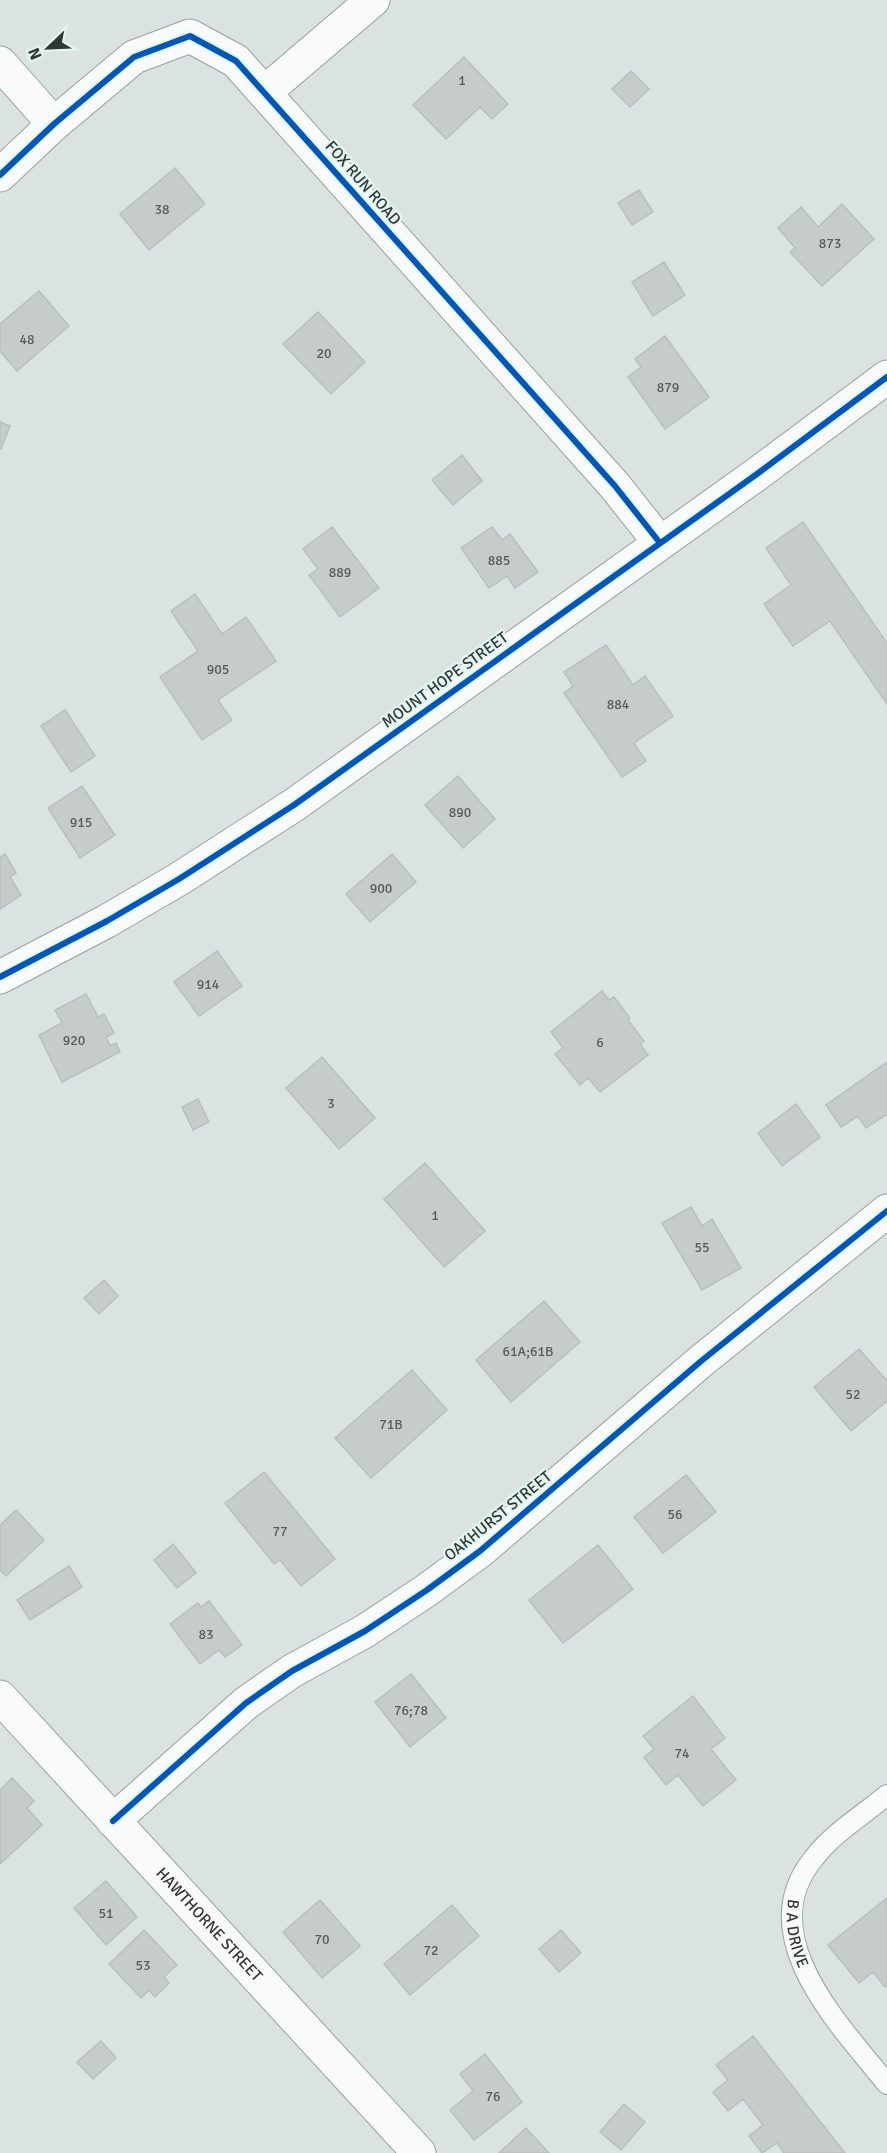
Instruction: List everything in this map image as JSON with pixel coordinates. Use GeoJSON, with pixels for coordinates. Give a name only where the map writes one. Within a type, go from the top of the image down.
{"type":"FeatureCollection","features":[{"type":"Feature","properties":{"kind":"street"},"geometry":{"type":"LineString","coordinates":[[265,92],[373,0]]}},
{"type":"Feature","properties":{"kind":"street","name":"FOX RUN ROAD"},"geometry":{"type":"LineString","coordinates":[[0,175],[54,124],[134,57],[190,36],[236,61],[615,486],[660,543]]}},
{"type":"Feature","properties":{"kind":"street"},"geometry":{"type":"LineString","coordinates":[[0,63],[54,124]]}},
{"type":"Feature","properties":{"kind":"street","name":"MOUNT HOPE STREET"},"geometry":{"type":"LineString","coordinates":[[0,977],[117,915],[188,873],[294,805],[758,474],[887,377]]}},
{"type":"Feature","properties":{"kind":"street","name":"OAKHURST STREET"},"geometry":{"type":"LineString","coordinates":[[113,1821],[246,1703],[292,1671],[365,1631],[480,1551],[700,1362],[887,1211]]}},
{"type":"Feature","properties":{"kind":"street","name":"HAWTHORNE STREET"},"geometry":{"type":"LineString","coordinates":[[0,1696],[419,2153]]}},
{"type":"Feature","properties":{"kind":"lane","name":"B A DRIVE"},"geometry":{"type":"LineString","coordinates":[[887,1796],[841,1832],[814,1857],[799,1881],[792,1909],[792,1936],[805,1972],[824,2005],[887,2084]]}},
{"type":"Feature","properties":{"kind":"building"},"geometry":{"type":"Polygon","coordinates":[[[464,57],[508,104],[492,119],[480,107],[446,139],[413,105],[464,57]]]}},
{"type":"Feature","properties":{"kind":"building"},"geometry":{"type":"Polygon","coordinates":[[[631,71],[649,89],[630,107],[612,89],[631,71]]]}},
{"type":"Feature","properties":{"kind":"building"},"geometry":{"type":"Polygon","coordinates":[[[175,168],[205,204],[149,250],[120,214],[175,168]]]}},
{"type":"Feature","properties":{"kind":"building"},"geometry":{"type":"Polygon","coordinates":[[[639,190],[653,212],[632,225],[618,203],[639,190]]]}},
{"type":"Feature","properties":{"kind":"building"},"geometry":{"type":"Polygon","coordinates":[[[842,204],[874,239],[822,286],[790,252],[795,248],[778,228],[801,207],[818,227],[842,204]]]}},
{"type":"Feature","properties":{"kind":"building"},"geometry":{"type":"Polygon","coordinates":[[[664,262],[685,295],[653,316],[632,282],[664,262]]]}},
{"type":"Feature","properties":{"kind":"building"},"geometry":{"type":"Polygon","coordinates":[[[39,291],[69,326],[17,371],[0,351],[0,324],[39,291]]]}},
{"type":"Feature","properties":{"kind":"building"},"geometry":{"type":"Polygon","coordinates":[[[318,312],[365,362],[331,394],[283,344],[318,312]]]}},
{"type":"Feature","properties":{"kind":"building"},"geometry":{"type":"Polygon","coordinates":[[[665,336],[709,397],[665,429],[628,377],[641,367],[635,359],[665,336]]]}},
{"type":"Feature","properties":{"kind":"building"},"geometry":{"type":"Polygon","coordinates":[[[0,422],[10,426],[1,449],[0,449],[0,422]]]}},
{"type":"Feature","properties":{"kind":"building"},"geometry":{"type":"Polygon","coordinates":[[[462,455],[482,481],[453,505],[432,480],[462,455]]]}},
{"type":"Feature","properties":{"kind":"building"},"geometry":{"type":"Polygon","coordinates":[[[803,522],[887,643],[887,704],[830,621],[793,646],[764,604],[791,585],[766,548],[803,522]]]}},
{"type":"Feature","properties":{"kind":"building"},"geometry":{"type":"Polygon","coordinates":[[[332,527],[379,588],[340,617],[309,575],[318,569],[303,549],[332,527]]]}},
{"type":"Feature","properties":{"kind":"building"},"geometry":{"type":"Polygon","coordinates":[[[492,527],[502,540],[510,534],[538,572],[515,588],[507,576],[489,588],[461,548],[492,527]]]}},
{"type":"Feature","properties":{"kind":"building"},"geometry":{"type":"Polygon","coordinates":[[[195,594],[222,634],[246,617],[276,661],[218,700],[232,720],[202,740],[160,677],[198,651],[171,611],[195,594]]]}},
{"type":"Feature","properties":{"kind":"building"},"geometry":{"type":"Polygon","coordinates":[[[606,645],[633,685],[645,676],[673,716],[634,743],[646,761],[622,777],[564,693],[573,686],[564,672],[606,645]]]}},
{"type":"Feature","properties":{"kind":"building"},"geometry":{"type":"Polygon","coordinates":[[[65,710],[95,756],[71,772],[41,726],[65,710]]]}},
{"type":"Feature","properties":{"kind":"building"},"geometry":{"type":"Polygon","coordinates":[[[458,776],[495,819],[463,848],[425,805],[458,776]]]}},
{"type":"Feature","properties":{"kind":"building"},"geometry":{"type":"Polygon","coordinates":[[[82,786],[115,835],[80,858],[48,808],[82,786]]]}},
{"type":"Feature","properties":{"kind":"building"},"geometry":{"type":"Polygon","coordinates":[[[5,854],[16,873],[10,877],[21,895],[0,909],[0,857],[5,854]]]}},
{"type":"Feature","properties":{"kind":"building"},"geometry":{"type":"Polygon","coordinates":[[[392,854],[416,882],[370,922],[346,894],[392,854]]]}},
{"type":"Feature","properties":{"kind":"building"},"geometry":{"type":"Polygon","coordinates":[[[217,951],[242,986],[199,1016],[174,982],[217,951]]]}},
{"type":"Feature","properties":{"kind":"building"},"geometry":{"type":"Polygon","coordinates":[[[602,991],[609,1000],[614,997],[630,1018],[628,1020],[644,1041],[640,1044],[648,1055],[600,1092],[588,1078],[580,1085],[555,1054],[563,1048],[551,1032],[602,991]]]}},
{"type":"Feature","properties":{"kind":"building"},"geometry":{"type":"Polygon","coordinates":[[[86,994],[98,1017],[104,1014],[114,1033],[106,1037],[110,1046],[116,1043],[120,1052],[62,1082],[39,1035],[62,1023],[55,1010],[86,994]]]}},
{"type":"Feature","properties":{"kind":"building"},"geometry":{"type":"Polygon","coordinates":[[[322,1057],[375,1118],[339,1149],[286,1088],[322,1057]]]}},
{"type":"Feature","properties":{"kind":"building"},"geometry":{"type":"Polygon","coordinates":[[[887,1062],[887,1114],[866,1128],[858,1116],[841,1127],[826,1105],[887,1062]]]}},
{"type":"Feature","properties":{"kind":"building"},"geometry":{"type":"Polygon","coordinates":[[[198,1099],[209,1122],[193,1130],[182,1107],[198,1099]]]}},
{"type":"Feature","properties":{"kind":"building"},"geometry":{"type":"Polygon","coordinates":[[[796,1104],[820,1137],[782,1166],[758,1133],[796,1104]]]}},
{"type":"Feature","properties":{"kind":"building"},"geometry":{"type":"Polygon","coordinates":[[[425,1163],[485,1231],[444,1267],[384,1199],[425,1163]]]}},
{"type":"Feature","properties":{"kind":"building"},"geometry":{"type":"Polygon","coordinates":[[[691,1207],[702,1226],[712,1219],[741,1268],[702,1290],[662,1223],[691,1207]]]}},
{"type":"Feature","properties":{"kind":"building"},"geometry":{"type":"Polygon","coordinates":[[[104,1280],[118,1296],[99,1314],[84,1298],[104,1280]]]}},
{"type":"Feature","properties":{"kind":"building"},"geometry":{"type":"Polygon","coordinates":[[[544,1301],[580,1342],[511,1402],[476,1360],[544,1301]]]}},
{"type":"Feature","properties":{"kind":"building"},"geometry":{"type":"Polygon","coordinates":[[[859,1349],[887,1381],[887,1401],[851,1431],[814,1387],[859,1349]]]}},
{"type":"Feature","properties":{"kind":"building"},"geometry":{"type":"Polygon","coordinates":[[[412,1370],[447,1410],[371,1478],[335,1438],[412,1370]]]}},
{"type":"Feature","properties":{"kind":"building"},"geometry":{"type":"Polygon","coordinates":[[[264,1472],[335,1559],[301,1586],[280,1560],[274,1564],[225,1503],[264,1472]]]}},
{"type":"Feature","properties":{"kind":"building"},"geometry":{"type":"Polygon","coordinates":[[[686,1475],[716,1512],[663,1553],[634,1517],[686,1475]]]}},
{"type":"Feature","properties":{"kind":"building"},"geometry":{"type":"Polygon","coordinates":[[[16,1510],[44,1540],[6,1576],[0,1570],[0,1525],[16,1510]]]}},
{"type":"Feature","properties":{"kind":"building"},"geometry":{"type":"Polygon","coordinates":[[[173,1544],[196,1573],[177,1588],[154,1560],[173,1544]]]}},
{"type":"Feature","properties":{"kind":"building"},"geometry":{"type":"Polygon","coordinates":[[[598,1545],[633,1589],[563,1643],[529,1600],[598,1545]]]}},
{"type":"Feature","properties":{"kind":"building"},"geometry":{"type":"Polygon","coordinates":[[[69,1566],[82,1587],[30,1620],[17,1600],[69,1566]]]}},
{"type":"Feature","properties":{"kind":"building"},"geometry":{"type":"Polygon","coordinates":[[[209,1601],[242,1645],[225,1657],[219,1650],[200,1664],[170,1624],[198,1603],[201,1607],[209,1601]]]}},
{"type":"Feature","properties":{"kind":"building"},"geometry":{"type":"Polygon","coordinates":[[[411,1674],[446,1718],[410,1747],[375,1702],[411,1674]]]}},
{"type":"Feature","properties":{"kind":"building"},"geometry":{"type":"Polygon","coordinates":[[[693,1696],[725,1738],[711,1749],[736,1780],[703,1806],[678,1775],[666,1785],[644,1757],[654,1749],[643,1736],[693,1696]]]}},
{"type":"Feature","properties":{"kind":"building"},"geometry":{"type":"Polygon","coordinates":[[[12,1778],[34,1801],[27,1808],[42,1825],[0,1864],[0,1790],[12,1778]]]}},
{"type":"Feature","properties":{"kind":"building"},"geometry":{"type":"Polygon","coordinates":[[[106,1881],[137,1917],[106,1945],[74,1908],[106,1881]]]}},
{"type":"Feature","properties":{"kind":"building"},"geometry":{"type":"Polygon","coordinates":[[[887,1898],[887,1985],[885,1987],[873,1972],[859,1983],[828,1945],[887,1898]]]}},
{"type":"Feature","properties":{"kind":"building"},"geometry":{"type":"Polygon","coordinates":[[[320,1900],[360,1946],[322,1978],[283,1932],[320,1900]]]}},
{"type":"Feature","properties":{"kind":"building"},"geometry":{"type":"Polygon","coordinates":[[[452,1905],[479,1936],[410,1995],[384,1964],[452,1905]]]}},
{"type":"Feature","properties":{"kind":"building"},"geometry":{"type":"Polygon","coordinates":[[[144,1930],[177,1965],[164,1977],[169,1983],[155,1997],[149,1990],[141,1998],[109,1964],[144,1930]]]}},
{"type":"Feature","properties":{"kind":"building"},"geometry":{"type":"Polygon","coordinates":[[[561,1930],[581,1953],[559,1972],[539,1949],[561,1930]]]}},
{"type":"Feature","properties":{"kind":"building"},"geometry":{"type":"Polygon","coordinates":[[[753,2036],[845,2153],[784,2153],[777,2143],[762,2153],[749,2136],[763,2125],[743,2099],[728,2111],[713,2092],[728,2080],[716,2065],[753,2036]]]}},
{"type":"Feature","properties":{"kind":"building"},"geometry":{"type":"Polygon","coordinates":[[[101,2041],[116,2058],[93,2079],[77,2062],[101,2041]]]}},
{"type":"Feature","properties":{"kind":"building"},"geometry":{"type":"Polygon","coordinates":[[[485,2054],[522,2102],[474,2140],[450,2110],[473,2091],[460,2074],[485,2054]]]}},
{"type":"Feature","properties":{"kind":"building"},"geometry":{"type":"Polygon","coordinates":[[[624,2104],[645,2122],[621,2150],[600,2132],[624,2104]]]}},
{"type":"Feature","properties":{"kind":"building"},"geometry":{"type":"Polygon","coordinates":[[[526,2128],[549,2153],[499,2153],[526,2128]]]}},
{"type":"Feature","properties":{"kind":"cycle path"},"geometry":{"type":"LineString","coordinates":[[0,175],[54,124],[134,57],[190,36],[236,61],[615,486],[660,543]]}},
{"type":"Feature","properties":{"kind":"cycle path"},"geometry":{"type":"LineString","coordinates":[[0,977],[107,921],[179,879],[294,805],[757,474],[887,377]]}},
{"type":"Feature","properties":{"kind":"cycle path"},"geometry":{"type":"LineString","coordinates":[[113,1821],[246,1703],[292,1671],[365,1631],[480,1551],[700,1362],[887,1211]]}}]}
